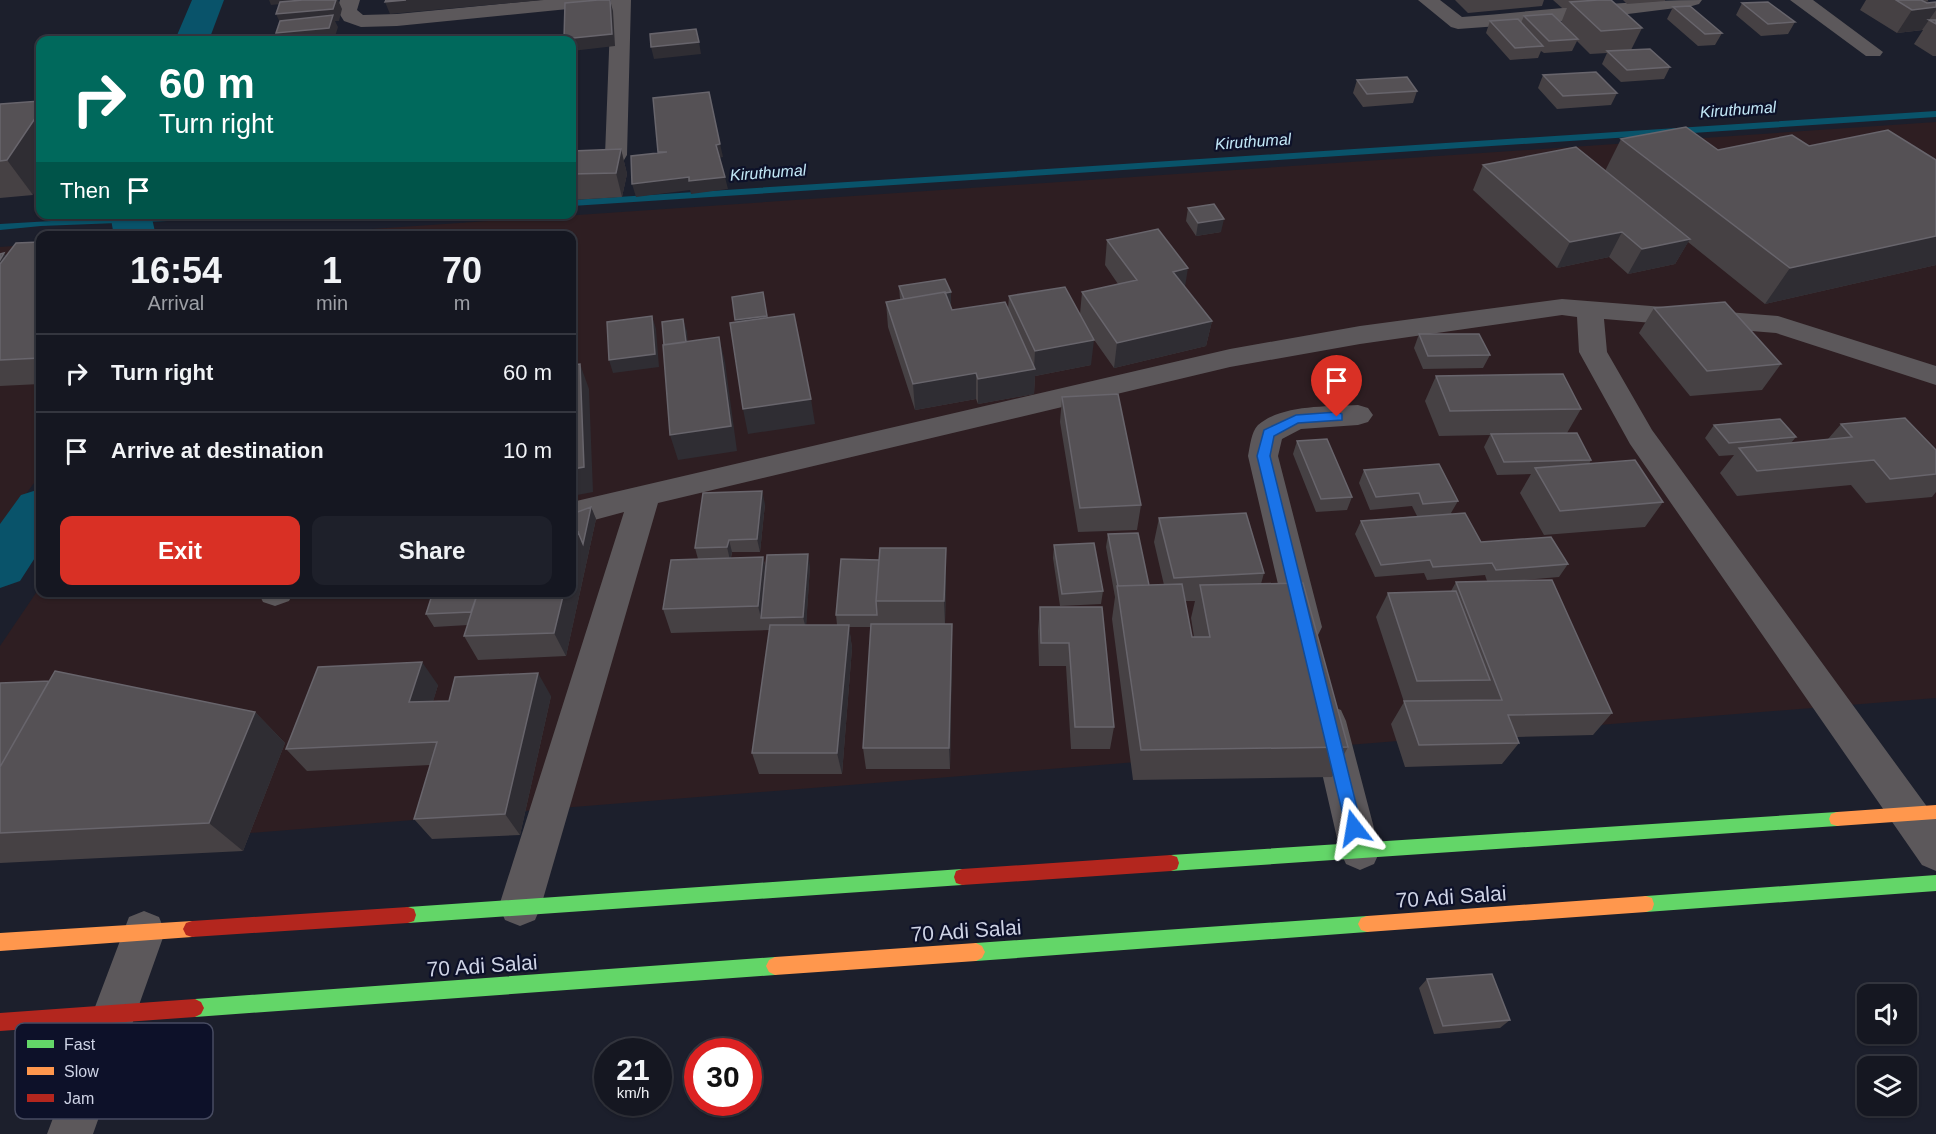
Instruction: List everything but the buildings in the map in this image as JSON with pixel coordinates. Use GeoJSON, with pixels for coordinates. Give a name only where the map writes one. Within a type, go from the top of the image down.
{"type":"FeatureCollection","features":[{"type":"Feature","properties":{"kind":"main road"},"geometry":{"type":"LineString","coordinates":[[0,942],[1923,813]]}},
{"type":"Feature","properties":{"kind":"main road","name":"70 Adi Salai"},"geometry":{"type":"LineString","coordinates":[[0,1022],[1936,883]]}},
{"type":"Feature","properties":{"kind":"street"},"geometry":{"type":"LineString","coordinates":[[350,0],[347,10],[351,17],[361,21],[397,20],[592,0]]}},
{"type":"Feature","properties":{"kind":"street"},"geometry":{"type":"LineString","coordinates":[[616,155],[621,0]]}},
{"type":"Feature","properties":{"kind":"street"},"geometry":{"type":"LineString","coordinates":[[1428,0],[1458,23],[1608,5],[1692,0]]}},
{"type":"Feature","properties":{"kind":"street"},"geometry":{"type":"LineString","coordinates":[[1800,0],[1873,52]]}},
{"type":"Feature","properties":{"kind":"street"},"geometry":{"type":"LineString","coordinates":[[576,513],[1230,357],[1360,335],[1562,307],[1778,326],[1936,376]]}},
{"type":"Feature","properties":{"kind":"street"},"geometry":{"type":"LineString","coordinates":[[1590,309],[1593,352],[1641,437],[1923,813],[1936,852]]}},
{"type":"Feature","properties":{"kind":"street"},"geometry":{"type":"LineString","coordinates":[[1312,654],[1263,456],[1268,434],[1296,419],[1358,415]]}},
{"type":"Feature","properties":{"kind":"street"},"geometry":{"type":"LineString","coordinates":[[520,906],[645,495]]}},
{"type":"Feature","properties":{"kind":"street"},"geometry":{"type":"LineString","coordinates":[[1320,688],[1360,851]]}},
{"type":"Feature","properties":{"kind":"street"},"geometry":{"type":"LineString","coordinates":[[111,1023],[144,932]]}},
{"type":"Feature","properties":{"kind":"street"},"geometry":{"type":"LineString","coordinates":[[70,1134],[76,1119]]}},
{"type":"Feature","properties":{"kind":"shaded area"},"geometry":{"type":"Polygon","coordinates":[[[1936,122],[1936,698],[0,853],[0,646],[36,593],[36,597],[576,597],[576,231],[343,231],[519,219],[576,219],[576,215],[1936,122]]]}},
{"type":"Feature","properties":{"kind":"shaded area"},"geometry":{"type":"Polygon","coordinates":[[[36,244],[36,480],[0,529],[0,247],[36,244]]]}},
{"type":"Feature","properties":{"kind":"waterway"},"geometry":{"type":"LineString","coordinates":[[194,36],[208,0]]}},
{"type":"Feature","properties":{"kind":"waterway","name":"Kiruthumal"},"geometry":{"type":"LineString","coordinates":[[576,203],[1936,114]]}},
{"type":"Feature","properties":{"kind":"waterway"},"geometry":{"type":"LineString","coordinates":[[131,219],[134,231]]}},
{"type":"Feature","properties":{"kind":"waterway","name":"Kiruthumal"},"geometry":{"type":"LineString","coordinates":[[0,227],[141,219]]}},
{"type":"Feature","properties":{"kind":"waterway"},"geometry":{"type":"LineString","coordinates":[[0,566],[36,515]]}},
{"type":"Feature","properties":{"kind":"traffic: fast"},"geometry":{"type":"LineString","coordinates":[[1171,863],[1837,819]]}},
{"type":"Feature","properties":{"kind":"traffic: fast"},"geometry":{"type":"LineString","coordinates":[[408,915],[962,877]]}},
{"type":"Feature","properties":{"kind":"traffic: fast"},"geometry":{"type":"LineString","coordinates":[[1646,904],[1936,883]]}},
{"type":"Feature","properties":{"kind":"traffic: fast"},"geometry":{"type":"LineString","coordinates":[[976,952],[1367,924]]}},
{"type":"Feature","properties":{"kind":"traffic: fast"},"geometry":{"type":"LineString","coordinates":[[195,1008],[775,966]]}},
{"type":"Feature","properties":{"kind":"traffic: slow"},"geometry":{"type":"LineString","coordinates":[[1837,819],[1936,812]]}},
{"type":"Feature","properties":{"kind":"traffic: slow"},"geometry":{"type":"LineString","coordinates":[[1367,924],[1646,904]]}},
{"type":"Feature","properties":{"kind":"traffic: slow"},"geometry":{"type":"LineString","coordinates":[[0,942],[192,929]]}},
{"type":"Feature","properties":{"kind":"traffic: slow"},"geometry":{"type":"LineString","coordinates":[[775,966],[976,952]]}},
{"type":"Feature","properties":{"kind":"traffic: jam"},"geometry":{"type":"LineString","coordinates":[[962,877],[1171,863]]}},
{"type":"Feature","properties":{"kind":"traffic: jam"},"geometry":{"type":"LineString","coordinates":[[192,929],[408,915]]}},
{"type":"Feature","properties":{"kind":"traffic: jam"},"geometry":{"type":"LineString","coordinates":[[0,1022],[195,1008]]}},
{"type":"Feature","properties":{"kind":"route"},"geometry":{"type":"LineString","coordinates":[[1337,417],[1296,419],[1268,434],[1263,456],[1354,828]]}}]}
